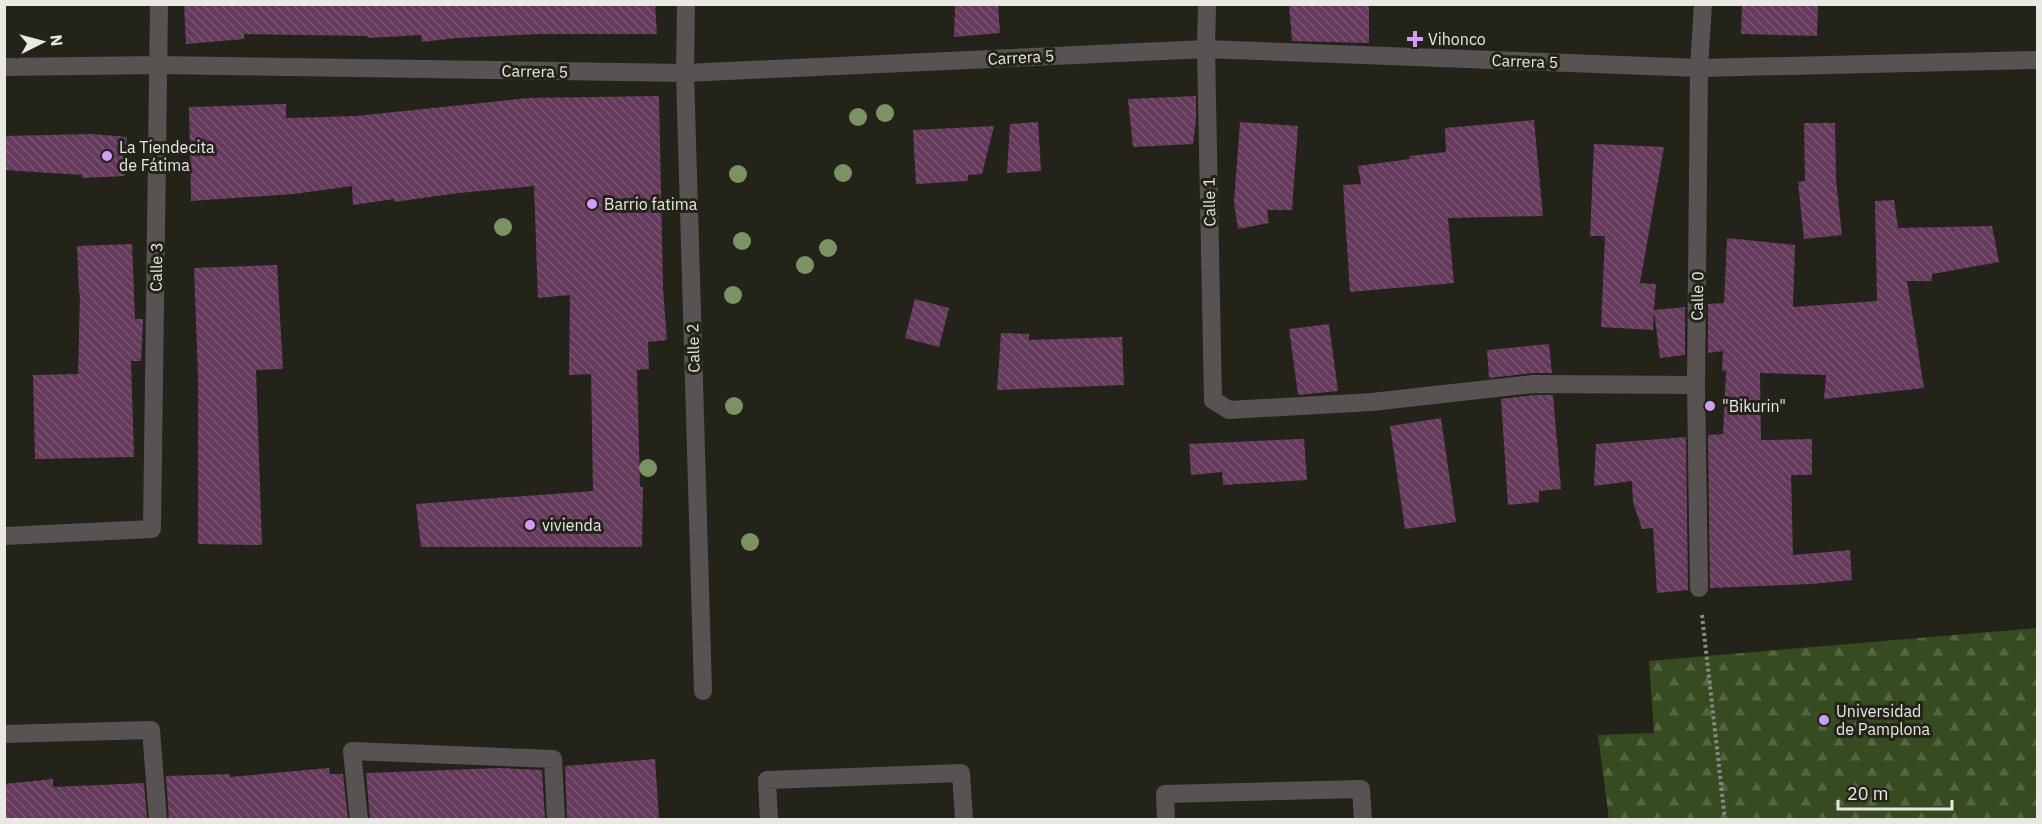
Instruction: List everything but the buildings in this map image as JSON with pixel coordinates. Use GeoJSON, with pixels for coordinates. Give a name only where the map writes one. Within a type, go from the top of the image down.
{"type":"FeatureCollection","features":[{"type":"Feature","properties":{"kind":"street","name":"Calle 3"},"geometry":{"type":"LineString","coordinates":[[4,536],[152,529],[159,4]]}},
{"type":"Feature","properties":{"kind":"street","name":"Calle 2"},"geometry":{"type":"LineString","coordinates":[[686,4],[685,73],[703,691]]}},
{"type":"Feature","properties":{"kind":"street","name":"Calle 1"},"geometry":{"type":"LineString","coordinates":[[1207,4],[1213,400],[1220,406],[1229,410],[1372,402],[1533,384],[1696,385]]}},
{"type":"Feature","properties":{"kind":"street","name":"Calle 0"},"geometry":{"type":"LineString","coordinates":[[1699,588],[1696,385],[1699,68],[1703,4]]}},
{"type":"Feature","properties":{"kind":"street","name":"Carrera 5"},"geometry":{"type":"LineString","coordinates":[[4,67],[159,65],[685,73],[1206,49],[1699,68],[2037,60]]}},
{"type":"Feature","properties":{"kind":"street"},"geometry":{"type":"LineString","coordinates":[[4,734],[151,730],[158,819]]}},
{"type":"Feature","properties":{"kind":"street"},"geometry":{"type":"LineString","coordinates":[[358,819],[352,751],[553,759],[556,819]]}},
{"type":"Feature","properties":{"kind":"street"},"geometry":{"type":"LineString","coordinates":[[769,819],[766,780],[961,773],[964,819]]}},
{"type":"Feature","properties":{"kind":"street"},"geometry":{"type":"LineString","coordinates":[[1166,819],[1165,794],[1360,789],[1363,819]]}},
{"type":"Feature","properties":{"kind":"path"},"geometry":{"type":"LineString","coordinates":[[1699,588],[1725,819]]}},
{"type":"Feature","properties":{"kind":"green space","name":"Universidad de Pamplona"},"geometry":{"type":"Polygon","coordinates":[[[2037,628],[2037,819],[1609,819],[1598,735],[1654,733],[1649,661],[2037,628]]]}},
{"type":"Feature","properties":{"kind":"place","name":"Vihonco"},"geometry":{"type":"Point","coordinates":[1415,39]}},
{"type":"Feature","properties":{"kind":"place","name":"La Tiendecita de Fátima"},"geometry":{"type":"Point","coordinates":[107,156]}},
{"type":"Feature","properties":{"kind":"place","name":"Barrio fatima"},"geometry":{"type":"Point","coordinates":[592,204]}},
{"type":"Feature","properties":{"kind":"place","name":"\"Bikurin\""},"geometry":{"type":"Point","coordinates":[1710,406]}},
{"type":"Feature","properties":{"kind":"place","name":"vivienda"},"geometry":{"type":"Point","coordinates":[530,525]}},
{"type":"Feature","properties":{"kind":"place","name":"Universidad de Pamplona"},"geometry":{"type":"Point","coordinates":[1824,720]}}]}
